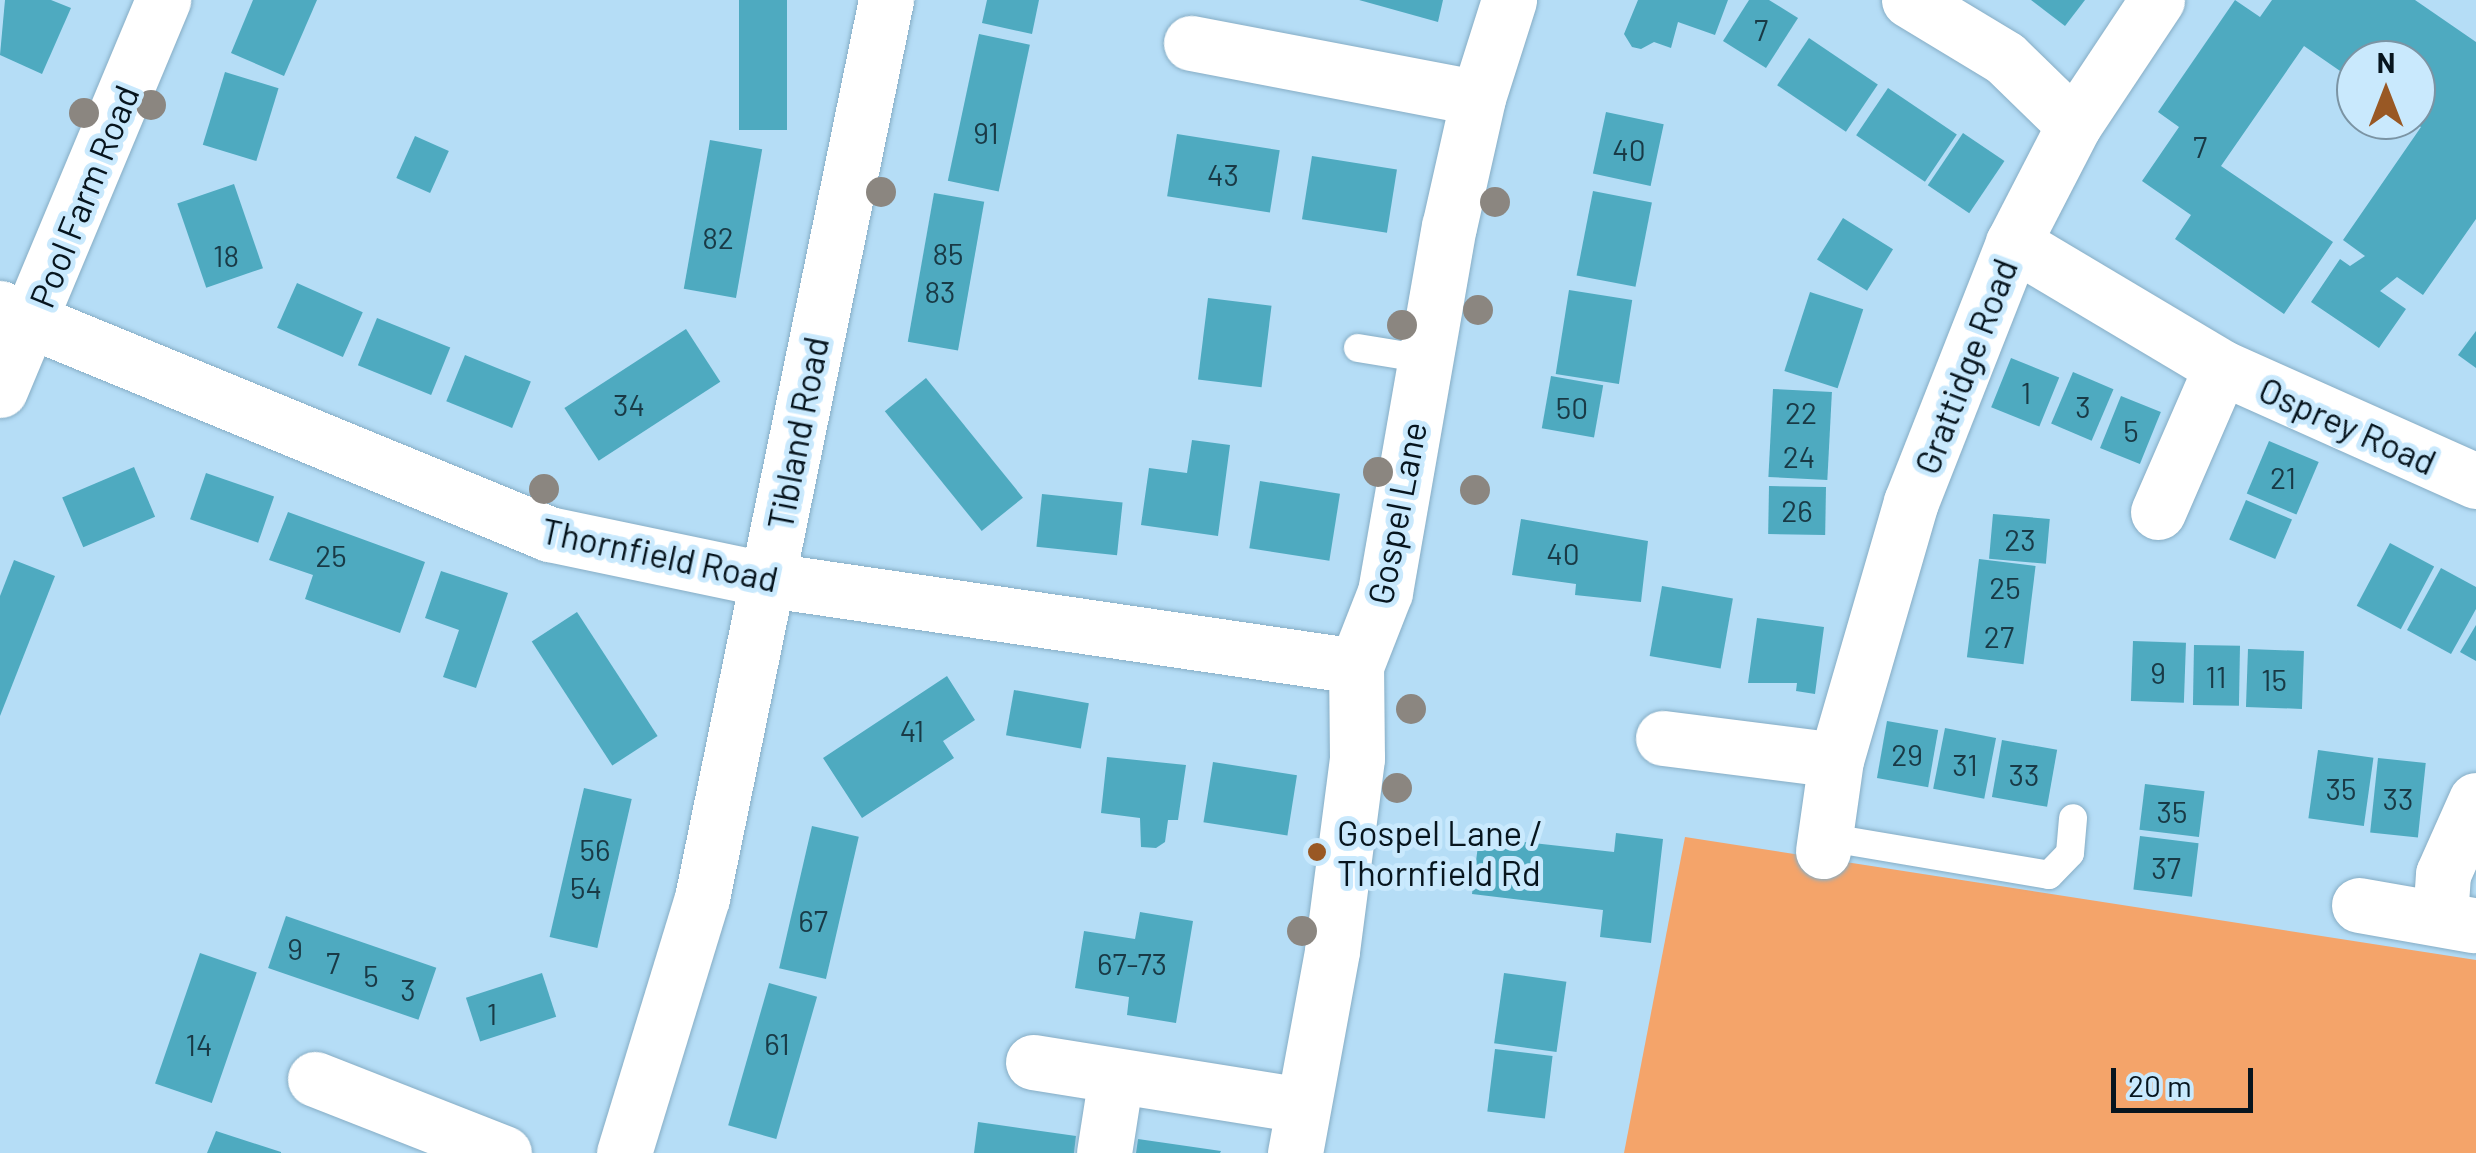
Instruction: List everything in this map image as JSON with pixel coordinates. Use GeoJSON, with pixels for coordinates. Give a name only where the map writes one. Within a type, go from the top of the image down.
{"type":"FeatureCollection","features":[{"type":"Feature","properties":{"kind":"street","name":"Pool Farm Road"},"geometry":{"type":"LineString","coordinates":[[0,390],[16,315],[163,0]]}},
{"type":"Feature","properties":{"kind":"street","name":"Tibland Road"},"geometry":{"type":"LineString","coordinates":[[624,1153],[702,898],[886,0]]}},
{"type":"Feature","properties":{"kind":"street","name":"Gospel Lane"},"geometry":{"type":"LineString","coordinates":[[1033,1062],[1116,1076],[1298,1129],[1332,951],[1357,758],[1356,666],[1386,592],[1426,359],[1478,98],[1510,0]]}},
{"type":"Feature","properties":{"kind":"street"},"geometry":{"type":"LineString","coordinates":[[1909,0],[2004,58],[2074,124]]}},
{"type":"Feature","properties":{"kind":"street","name":"Grattidge Road"},"geometry":{"type":"LineString","coordinates":[[1824,844],[1836,760],[1911,502],[2013,243],[2074,124],[2158,0]]}},
{"type":"Feature","properties":{"kind":"street"},"geometry":{"type":"LineString","coordinates":[[1191,43],[1478,98]]}},
{"type":"Feature","properties":{"kind":"street","name":"Osprey Road"},"geometry":{"type":"LineString","coordinates":[[2013,243],[2221,367],[2476,481]]}},
{"type":"Feature","properties":{"kind":"street","name":"Thornfield Road"},"geometry":{"type":"LineString","coordinates":[[16,315],[549,534],[770,580],[1356,666]]}},
{"type":"Feature","properties":{"kind":"street","name":"Osprey Road"},"geometry":{"type":"LineString","coordinates":[[2158,512],[2221,367]]}},
{"type":"Feature","properties":{"kind":"street"},"geometry":{"type":"LineString","coordinates":[[1663,738],[1836,760]]}},
{"type":"Feature","properties":{"kind":"street"},"geometry":{"type":"LineString","coordinates":[[2359,906],[2458,922],[2442,874],[2476,800]]}},
{"type":"Feature","properties":{"kind":"street"},"geometry":{"type":"LineString","coordinates":[[1104,1153],[1116,1076]]}},
{"type":"Feature","properties":{"kind":"street"},"geometry":{"type":"LineString","coordinates":[[315,1079],[504,1153]]}},
{"type":"Feature","properties":{"kind":"lane"},"geometry":{"type":"LineString","coordinates":[[1358,348],[1426,359]]}},
{"type":"Feature","properties":{"kind":"lane"},"geometry":{"type":"LineString","coordinates":[[1824,844],[2050,874],[2070,853],[2073,818]]}},
{"type":"Feature","properties":{"kind":"shaded area"},"geometry":{"type":"Polygon","coordinates":[[[1685,837],[2476,960],[2476,1153],[1624,1153],[1685,837]]]}},
{"type":"Feature","properties":{"kind":"building"},"geometry":{"type":"Polygon","coordinates":[[[5,0],[51,0],[71,8],[42,74],[0,55],[5,0]]]}},
{"type":"Feature","properties":{"kind":"building"},"geometry":{"type":"Polygon","coordinates":[[[253,0],[317,0],[284,76],[231,53],[253,0]]]}},
{"type":"Feature","properties":{"kind":"building"},"geometry":{"type":"Polygon","coordinates":[[[739,0],[787,0],[787,130],[739,130],[739,0]]]}},
{"type":"Feature","properties":{"kind":"building"},"geometry":{"type":"Polygon","coordinates":[[[987,0],[1039,0],[1032,34],[982,23],[987,0]]]}},
{"type":"Feature","properties":{"kind":"building"},"geometry":{"type":"Polygon","coordinates":[[[1359,0],[1443,0],[1438,22],[1359,0]]]}},
{"type":"Feature","properties":{"kind":"building"},"geometry":{"type":"Polygon","coordinates":[[[1638,0],[1728,0],[1715,35],[1678,22],[1671,48],[1654,42],[1641,49],[1632,47],[1624,34],[1638,0]]]}},
{"type":"Feature","properties":{"kind":"building"},"geometry":{"type":"Polygon","coordinates":[[[1749,0],[1769,0],[1798,18],[1766,68],[1723,41],[1749,0]]]}},
{"type":"Feature","properties":{"kind":"building"},"geometry":{"type":"Polygon","coordinates":[[[2031,0],[2085,0],[2065,26],[2031,0]]]}},
{"type":"Feature","properties":{"kind":"building"},"geometry":{"type":"Polygon","coordinates":[[[2235,0],[2260,17],[2272,0],[2415,0],[2476,42],[2476,219],[2423,295],[2397,277],[2380,291],[2406,309],[2379,348],[2311,302],[2340,259],[2350,266],[2365,256],[2343,240],[2412,140],[2436,140],[2436,40],[2336,40],[2336,68],[2304,46],[2221,166],[2333,242],[2284,314],[2175,239],[2191,215],[2142,181],[2179,127],[2158,112],[2235,0]]]}},
{"type":"Feature","properties":{"kind":"building"},"geometry":{"type":"Polygon","coordinates":[[[979,34],[1030,45],[999,192],[948,181],[979,34]]]}},
{"type":"Feature","properties":{"kind":"building"},"geometry":{"type":"Polygon","coordinates":[[[1809,38],[1878,84],[1846,132],[1777,85],[1809,38]]]}},
{"type":"Feature","properties":{"kind":"building"},"geometry":{"type":"Polygon","coordinates":[[[225,72],[279,88],[256,161],[203,145],[225,72]]]}},
{"type":"Feature","properties":{"kind":"building"},"geometry":{"type":"Polygon","coordinates":[[[1888,88],[1957,134],[1925,182],[1856,135],[1888,88]]]}},
{"type":"Feature","properties":{"kind":"building"},"geometry":{"type":"Polygon","coordinates":[[[1606,112],[1664,124],[1651,186],[1593,174],[1606,112]]]}},
{"type":"Feature","properties":{"kind":"building"},"geometry":{"type":"Polygon","coordinates":[[[1963,133],[2004,161],[1969,213],[1928,185],[1963,133]]]}},
{"type":"Feature","properties":{"kind":"building"},"geometry":{"type":"Polygon","coordinates":[[[1177,134],[1280,150],[1270,212],[1167,196],[1177,134]]]}},
{"type":"Feature","properties":{"kind":"building"},"geometry":{"type":"Polygon","coordinates":[[[415,136],[449,151],[430,193],[396,178],[415,136]]]}},
{"type":"Feature","properties":{"kind":"building"},"geometry":{"type":"Polygon","coordinates":[[[710,140],[762,149],[736,298],[684,289],[710,140]]]}},
{"type":"Feature","properties":{"kind":"building"},"geometry":{"type":"Polygon","coordinates":[[[1312,156],[1397,169],[1387,233],[1302,219],[1312,156]]]}},
{"type":"Feature","properties":{"kind":"building"},"geometry":{"type":"Polygon","coordinates":[[[234,184],[263,268],[206,288],[177,204],[234,184]]]}},
{"type":"Feature","properties":{"kind":"building"},"geometry":{"type":"Polygon","coordinates":[[[1593,191],[1652,202],[1635,287],[1577,275],[1593,191]]]}},
{"type":"Feature","properties":{"kind":"building"},"geometry":{"type":"Polygon","coordinates":[[[934,193],[984,202],[958,351],[908,342],[934,193]]]}},
{"type":"Feature","properties":{"kind":"building"},"geometry":{"type":"Polygon","coordinates":[[[1843,218],[1893,249],[1867,291],[1817,260],[1843,218]]]}},
{"type":"Feature","properties":{"kind":"building"},"geometry":{"type":"Polygon","coordinates":[[[297,283],[363,312],[343,357],[277,328],[297,283]]]}},
{"type":"Feature","properties":{"kind":"building"},"geometry":{"type":"Polygon","coordinates":[[[1569,290],[1632,300],[1619,384],[1556,374],[1569,290]]]}},
{"type":"Feature","properties":{"kind":"building"},"geometry":{"type":"Polygon","coordinates":[[[1810,292],[1863,309],[1838,388],[1784,371],[1810,292]]]}},
{"type":"Feature","properties":{"kind":"building"},"geometry":{"type":"Polygon","coordinates":[[[1208,298],[1272,306],[1262,387],[1198,379],[1208,298]]]}},
{"type":"Feature","properties":{"kind":"building"},"geometry":{"type":"Polygon","coordinates":[[[377,318],[450,348],[431,395],[358,365],[377,318]]]}},
{"type":"Feature","properties":{"kind":"building"},"geometry":{"type":"Polygon","coordinates":[[[686,329],[720,382],[599,461],[564,408],[686,329]]]}},
{"type":"Feature","properties":{"kind":"building"},"geometry":{"type":"Polygon","coordinates":[[[2476,331],[2476,368],[2458,355],[2476,331]]]}},
{"type":"Feature","properties":{"kind":"building"},"geometry":{"type":"Polygon","coordinates":[[[465,355],[531,382],[512,428],[446,401],[465,355]]]}},
{"type":"Feature","properties":{"kind":"building"},"geometry":{"type":"Polygon","coordinates":[[[2011,358],[2059,377],[2039,427],[1991,407],[2011,358]]]}},
{"type":"Feature","properties":{"kind":"building"},"geometry":{"type":"Polygon","coordinates":[[[2073,372],[2114,389],[2092,441],[2051,424],[2073,372]]]}},
{"type":"Feature","properties":{"kind":"building"},"geometry":{"type":"Polygon","coordinates":[[[1551,376],[1603,385],[1594,437],[1542,428],[1551,376]]]}},
{"type":"Feature","properties":{"kind":"building"},"geometry":{"type":"Polygon","coordinates":[[[926,378],[1023,498],[982,531],[885,411],[926,378]]]}},
{"type":"Feature","properties":{"kind":"building"},"geometry":{"type":"Polygon","coordinates":[[[1773,389],[1832,392],[1827,480],[1768,477],[1773,389]]]}},
{"type":"Feature","properties":{"kind":"building"},"geometry":{"type":"Polygon","coordinates":[[[2121,396],[2161,412],[2140,464],[2100,448],[2121,396]]]}},
{"type":"Feature","properties":{"kind":"building"},"geometry":{"type":"Polygon","coordinates":[[[1192,440],[1230,445],[1218,536],[1141,525],[1149,468],[1187,473],[1192,440]]]}},
{"type":"Feature","properties":{"kind":"building"},"geometry":{"type":"Polygon","coordinates":[[[2269,441],[2319,462],[2296,515],[2247,493],[2269,441]]]}},
{"type":"Feature","properties":{"kind":"building"},"geometry":{"type":"Polygon","coordinates":[[[134,467],[155,517],[83,547],[62,497],[134,467]]]}},
{"type":"Feature","properties":{"kind":"building"},"geometry":{"type":"Polygon","coordinates":[[[206,473],[274,496],[258,543],[190,519],[206,473]]]}},
{"type":"Feature","properties":{"kind":"building"},"geometry":{"type":"Polygon","coordinates":[[[1260,481],[1340,494],[1329,561],[1249,548],[1260,481]]]}},
{"type":"Feature","properties":{"kind":"building"},"geometry":{"type":"Polygon","coordinates":[[[1769,486],[1826,487],[1825,535],[1768,534],[1769,486]]]}},
{"type":"Feature","properties":{"kind":"building"},"geometry":{"type":"Polygon","coordinates":[[[1042,494],[1123,502],[1117,555],[1036,547],[1042,494]]]}},
{"type":"Feature","properties":{"kind":"building"},"geometry":{"type":"Polygon","coordinates":[[[2246,500],[2292,520],[2275,559],[2229,540],[2246,500]]]}},
{"type":"Feature","properties":{"kind":"building"},"geometry":{"type":"Polygon","coordinates":[[[288,512],[425,562],[400,633],[305,599],[313,575],[269,560],[288,512]]]}},
{"type":"Feature","properties":{"kind":"building"},"geometry":{"type":"Polygon","coordinates":[[[1993,514],[2050,519],[2046,564],[1989,559],[1993,514]]]}},
{"type":"Feature","properties":{"kind":"building"},"geometry":{"type":"Polygon","coordinates":[[[1521,519],[1648,541],[1641,602],[1575,595],[1576,584],[1512,575],[1521,519]]]}},
{"type":"Feature","properties":{"kind":"building"},"geometry":{"type":"Polygon","coordinates":[[[2390,543],[2434,566],[2401,629],[2357,606],[2390,543]]]}},
{"type":"Feature","properties":{"kind":"building"},"geometry":{"type":"Polygon","coordinates":[[[1979,559],[2036,566],[2024,664],[1967,657],[1979,559]]]}},
{"type":"Feature","properties":{"kind":"building"},"geometry":{"type":"Polygon","coordinates":[[[14,560],[55,576],[0,716],[0,596],[14,560]]]}},
{"type":"Feature","properties":{"kind":"building"},"geometry":{"type":"Polygon","coordinates":[[[2441,568],[2476,587],[2476,609],[2451,654],[2407,630],[2441,568]]]}},
{"type":"Feature","properties":{"kind":"building"},"geometry":{"type":"Polygon","coordinates":[[[441,571],[508,593],[476,688],[443,677],[459,630],[425,618],[441,571]]]}},
{"type":"Feature","properties":{"kind":"building"},"geometry":{"type":"Polygon","coordinates":[[[1662,586],[1733,599],[1721,668],[1650,656],[1662,586]]]}},
{"type":"Feature","properties":{"kind":"building"},"geometry":{"type":"Polygon","coordinates":[[[577,612],[658,736],[612,766],[532,641],[577,612]]]}},
{"type":"Feature","properties":{"kind":"building"},"geometry":{"type":"Polygon","coordinates":[[[1757,618],[1824,627],[1815,694],[1796,691],[1797,683],[1748,683],[1757,618]]]}},
{"type":"Feature","properties":{"kind":"building"},"geometry":{"type":"Polygon","coordinates":[[[2476,625],[2476,661],[2460,652],[2476,625]]]}},
{"type":"Feature","properties":{"kind":"building"},"geometry":{"type":"Polygon","coordinates":[[[2133,641],[2186,643],[2184,703],[2131,701],[2133,641]]]}},
{"type":"Feature","properties":{"kind":"building"},"geometry":{"type":"Polygon","coordinates":[[[2194,645],[2240,646],[2239,706],[2193,705],[2194,645]]]}},
{"type":"Feature","properties":{"kind":"building"},"geometry":{"type":"Polygon","coordinates":[[[2248,649],[2304,651],[2302,709],[2246,707],[2248,649]]]}},
{"type":"Feature","properties":{"kind":"building"},"geometry":{"type":"Polygon","coordinates":[[[947,676],[975,720],[943,741],[954,758],[862,818],[823,758],[947,676]]]}},
{"type":"Feature","properties":{"kind":"building"},"geometry":{"type":"Polygon","coordinates":[[[1014,690],[1089,703],[1081,748],[1006,735],[1014,690]]]}},
{"type":"Feature","properties":{"kind":"building"},"geometry":{"type":"Polygon","coordinates":[[[1887,721],[1938,730],[1928,787],[1877,778],[1887,721]]]}},
{"type":"Feature","properties":{"kind":"building"},"geometry":{"type":"Polygon","coordinates":[[[1945,728],[1996,738],[1984,799],[1933,789],[1945,728]]]}},
{"type":"Feature","properties":{"kind":"building"},"geometry":{"type":"Polygon","coordinates":[[[2002,740],[2057,750],[2047,807],[1992,797],[2002,740]]]}},
{"type":"Feature","properties":{"kind":"building"},"geometry":{"type":"Polygon","coordinates":[[[2318,750],[2373,758],[2364,826],[2308,818],[2318,750]]]}},
{"type":"Feature","properties":{"kind":"building"},"geometry":{"type":"Polygon","coordinates":[[[1107,757],[1186,765],[1178,820],[1168,820],[1165,842],[1156,848],[1141,847],[1140,818],[1101,813],[1107,757]]]}},
{"type":"Feature","properties":{"kind":"building"},"geometry":{"type":"Polygon","coordinates":[[[2378,758],[2426,763],[2418,838],[2370,833],[2378,758]]]}},
{"type":"Feature","properties":{"kind":"building"},"geometry":{"type":"Polygon","coordinates":[[[1213,762],[1297,775],[1287,836],[1203,822],[1213,762]]]}},
{"type":"Feature","properties":{"kind":"building"},"geometry":{"type":"Polygon","coordinates":[[[2145,784],[2205,791],[2199,837],[2139,830],[2145,784]]]}},
{"type":"Feature","properties":{"kind":"building"},"geometry":{"type":"Polygon","coordinates":[[[584,788],[632,799],[597,948],[550,937],[584,788]]]}},
{"type":"Feature","properties":{"kind":"building"},"geometry":{"type":"Polygon","coordinates":[[[812,826],[859,837],[826,979],[779,968],[812,826]]]}},
{"type":"Feature","properties":{"kind":"building"},"geometry":{"type":"Polygon","coordinates":[[[1616,833],[1663,839],[1651,943],[1600,937],[1603,910],[1472,894],[1479,837],[1614,852],[1616,833]]]}},
{"type":"Feature","properties":{"kind":"building"},"geometry":{"type":"Polygon","coordinates":[[[2140,836],[2199,843],[2192,897],[2133,890],[2140,836]]]}},
{"type":"Feature","properties":{"kind":"building"},"geometry":{"type":"Polygon","coordinates":[[[1140,912],[1193,921],[1176,1023],[1127,1015],[1129,997],[1075,988],[1084,931],[1135,939],[1140,912]]]}},
{"type":"Feature","properties":{"kind":"building"},"geometry":{"type":"Polygon","coordinates":[[[286,916],[436,968],[418,1020],[268,968],[286,916]]]}},
{"type":"Feature","properties":{"kind":"building"},"geometry":{"type":"Polygon","coordinates":[[[200,953],[257,973],[212,1103],[155,1083],[200,953]]]}},
{"type":"Feature","properties":{"kind":"building"},"geometry":{"type":"Polygon","coordinates":[[[542,973],[556,1017],[480,1041],[466,998],[542,973]]]}},
{"type":"Feature","properties":{"kind":"building"},"geometry":{"type":"Polygon","coordinates":[[[1504,973],[1566,982],[1557,1052],[1494,1043],[1504,973]]]}},
{"type":"Feature","properties":{"kind":"building"},"geometry":{"type":"Polygon","coordinates":[[[769,983],[817,997],[776,1139],[728,1125],[769,983]]]}},
{"type":"Feature","properties":{"kind":"building"},"geometry":{"type":"Polygon","coordinates":[[[1495,1049],[1553,1056],[1545,1119],[1487,1112],[1495,1049]]]}},
{"type":"Feature","properties":{"kind":"building"},"geometry":{"type":"Polygon","coordinates":[[[978,1122],[1076,1136],[1074,1153],[974,1153],[978,1122]]]}},
{"type":"Feature","properties":{"kind":"building"},"geometry":{"type":"Polygon","coordinates":[[[216,1131],[281,1152],[281,1153],[207,1153],[216,1131]]]}},
{"type":"Feature","properties":{"kind":"building"},"geometry":{"type":"Polygon","coordinates":[[[1138,1139],[1221,1151],[1136,1153],[1138,1139]]]}},
{"type":"Feature","properties":{"kind":"place","name":"Gospel Lane / Thornfield Rd"},"geometry":{"type":"Point","coordinates":[1317,852]}}]}
